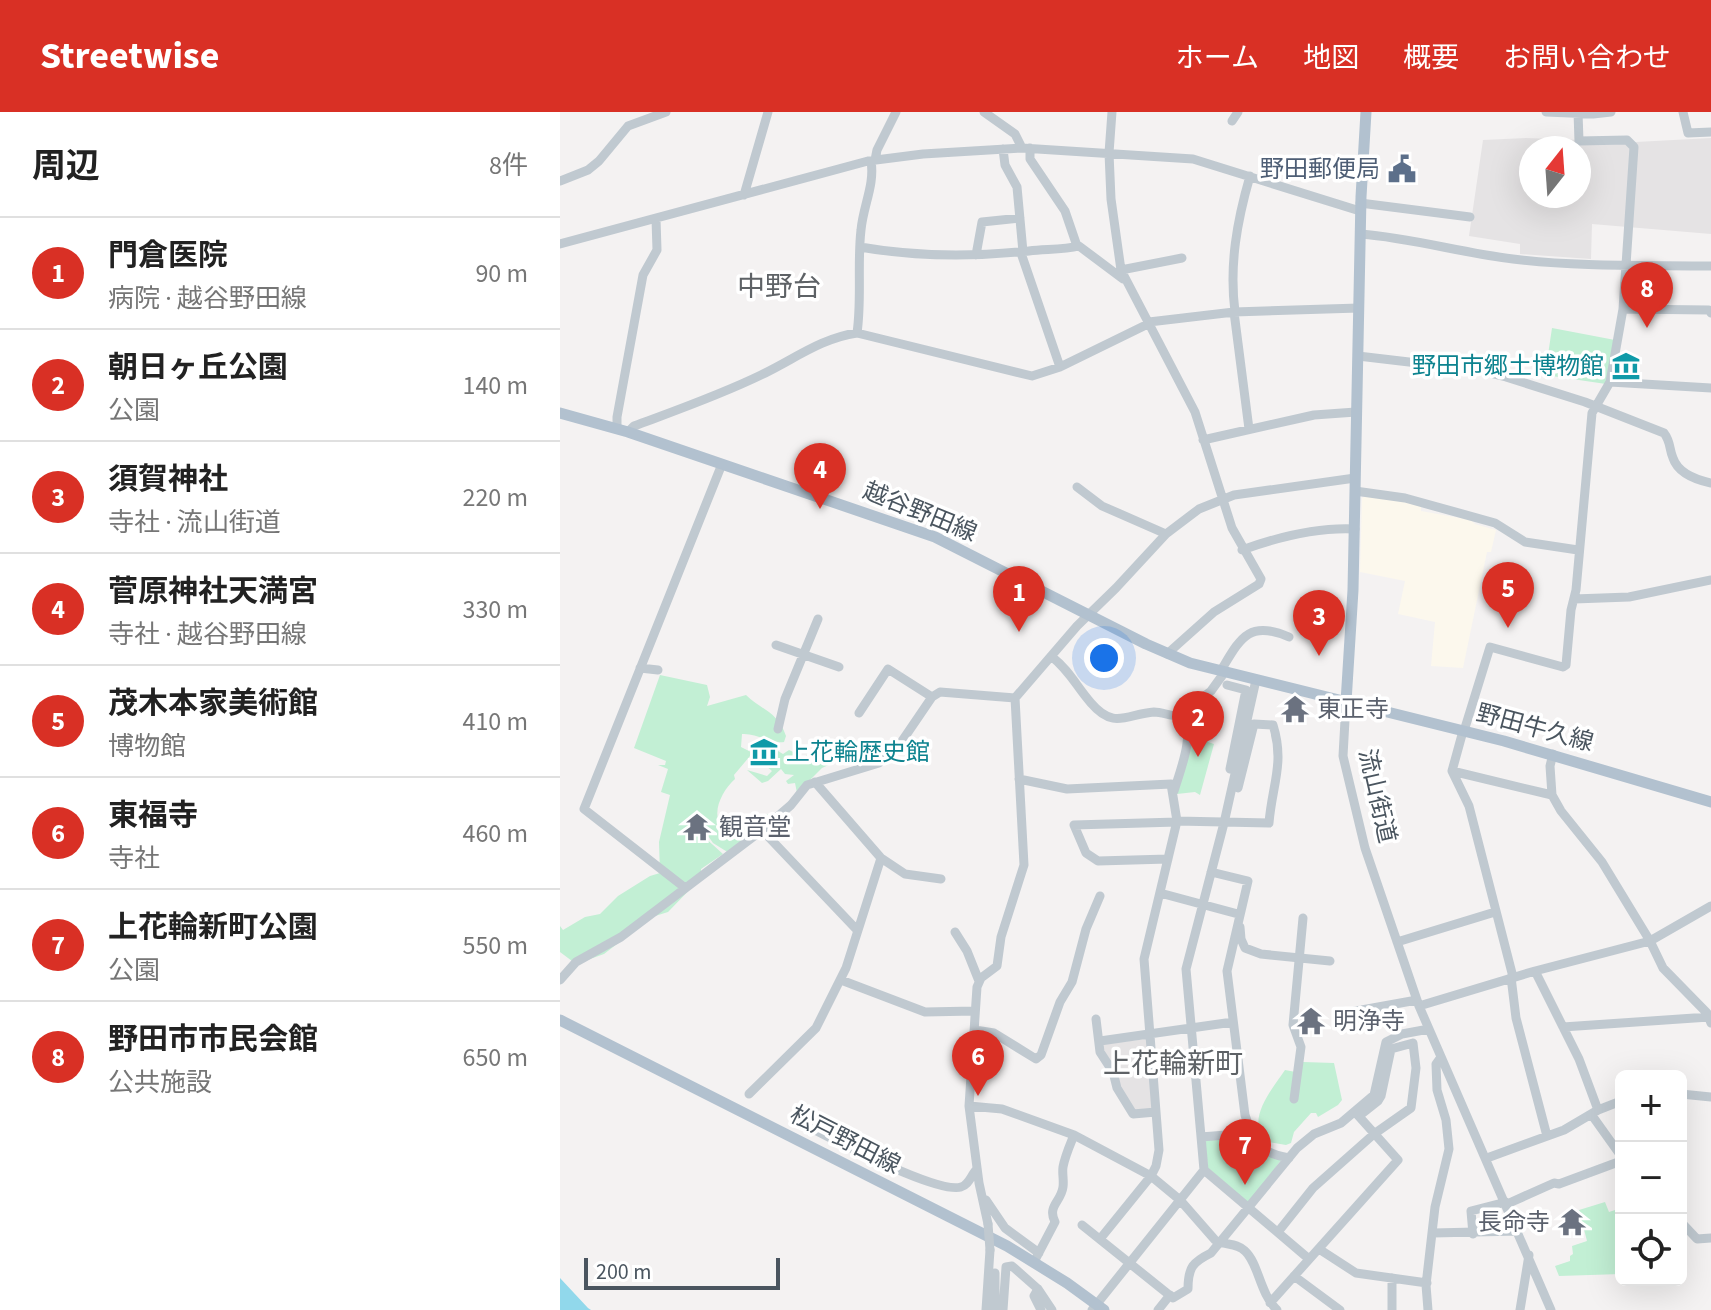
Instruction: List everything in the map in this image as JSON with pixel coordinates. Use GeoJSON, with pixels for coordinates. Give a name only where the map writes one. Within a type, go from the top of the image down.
{"type":"FeatureCollection","features":[{"type":"Feature","properties":{"kind":"main road","name":"流山街道"},"geometry":{"type":"LineString","coordinates":[[1346,702],[1355,529],[1360,207],[1366,112]]}},
{"type":"Feature","properties":{"kind":"main road","name":"越谷野田線"},"geometry":{"type":"LineString","coordinates":[[560,413],[622,430],[935,537],[1167,654],[1224,676],[1256,680],[1346,702]]}},
{"type":"Feature","properties":{"kind":"main road","name":"野田牛久線"},"geometry":{"type":"LineString","coordinates":[[1346,702],[1553,754],[1711,802]]}},
{"type":"Feature","properties":{"kind":"main road","name":"松戸野田線"},"geometry":{"type":"LineString","coordinates":[[560,1020],[1036,1257],[1097,1308]]}},
{"type":"Feature","properties":{"kind":"street"},"geometry":{"type":"LineString","coordinates":[[560,181],[588,170],[628,126],[666,112]]}},
{"type":"Feature","properties":{"kind":"street"},"geometry":{"type":"LineString","coordinates":[[744,195],[768,112]]}},
{"type":"Feature","properties":{"kind":"street"},"geometry":{"type":"LineString","coordinates":[[857,333],[861,228],[871,189],[873,160],[896,112]]}},
{"type":"Feature","properties":{"kind":"street"},"geometry":{"type":"LineString","coordinates":[[1112,112],[1109,153],[1111,199],[1121,270],[1195,412],[1232,528],[1261,579],[1259,584],[1214,612],[1167,654]]}},
{"type":"Feature","properties":{"kind":"street"},"geometry":{"type":"LineString","coordinates":[[1546,112],[1611,112]]}},
{"type":"Feature","properties":{"kind":"street"},"geometry":{"type":"LineString","coordinates":[[1683,112],[1688,133],[1711,132]]}},
{"type":"Feature","properties":{"kind":"street"},"geometry":{"type":"LineString","coordinates":[[1547,1136],[1516,1018],[1512,977],[1469,806],[1452,771],[1490,647],[1563,667],[1566,665],[1592,413],[1610,382],[1623,309],[1634,147],[1627,140],[1579,141],[1578,113]]}},
{"type":"Feature","properties":{"kind":"street"},"geometry":{"type":"LineString","coordinates":[[991,114],[1026,148],[1065,211],[1077,246],[1126,281]]}},
{"type":"Feature","properties":{"kind":"street"},"geometry":{"type":"LineString","coordinates":[[560,244],[873,160],[1026,148],[1193,159],[1360,207],[1470,217]]}},
{"type":"Feature","properties":{"kind":"street"},"geometry":{"type":"LineString","coordinates":[[1003,149],[1005,165],[1017,187],[1022,253],[1060,367]]}},
{"type":"Feature","properties":{"kind":"street"},"geometry":{"type":"LineString","coordinates":[[1249,429],[1232,293],[1234,237],[1250,176]]}},
{"type":"Feature","properties":{"kind":"street"},"geometry":{"type":"LineString","coordinates":[[976,255],[982,222],[1020,218]]}},
{"type":"Feature","properties":{"kind":"street"},"geometry":{"type":"LineString","coordinates":[[656,219],[657,250],[643,275],[617,417],[622,430],[714,396],[827,339],[857,333],[1030,378],[1060,367],[1150,322],[1234,312],[1359,308]]}},
{"type":"Feature","properties":{"kind":"street"},"geometry":{"type":"LineString","coordinates":[[1361,234],[1514,259],[1711,266]]}},
{"type":"Feature","properties":{"kind":"street"},"geometry":{"type":"LineString","coordinates":[[860,247],[921,255],[976,255],[1077,246]]}},
{"type":"Feature","properties":{"kind":"street"},"geometry":{"type":"LineString","coordinates":[[1121,270],[1182,258]]}},
{"type":"Feature","properties":{"kind":"street"},"geometry":{"type":"LineString","coordinates":[[1623,309],[1709,310],[1711,313]]}},
{"type":"Feature","properties":{"kind":"street"},"geometry":{"type":"LineString","coordinates":[[1358,356],[1477,370],[1596,408],[1664,433],[1679,469],[1711,483]]}},
{"type":"Feature","properties":{"kind":"street"},"geometry":{"type":"LineString","coordinates":[[1610,382],[1711,388]]}},
{"type":"Feature","properties":{"kind":"street"},"geometry":{"type":"LineString","coordinates":[[1203,440],[1314,415],[1356,412]]}},
{"type":"Feature","properties":{"kind":"street"},"geometry":{"type":"LineString","coordinates":[[684,887],[584,809],[722,464]]}},
{"type":"Feature","properties":{"kind":"street"},"geometry":{"type":"LineString","coordinates":[[979,981],[997,966],[1001,937],[1022,873],[1015,698],[1166,534],[1199,509],[1249,492],[1355,478]]}},
{"type":"Feature","properties":{"kind":"street"},"geometry":{"type":"LineString","coordinates":[[1077,487],[1102,506],[1166,534]]}},
{"type":"Feature","properties":{"kind":"street"},"geometry":{"type":"LineString","coordinates":[[1355,491],[1405,498],[1495,523],[1525,542],[1578,550]]}},
{"type":"Feature","properties":{"kind":"street"},"geometry":{"type":"LineString","coordinates":[[1242,550],[1276,538],[1336,528],[1355,529]]}},
{"type":"Feature","properties":{"kind":"street"},"geometry":{"type":"LineString","coordinates":[[1574,599],[1629,597],[1711,580]]}},
{"type":"Feature","properties":{"kind":"street"},"geometry":{"type":"LineString","coordinates":[[778,729],[785,699],[818,619]]}},
{"type":"Feature","properties":{"kind":"street"},"geometry":{"type":"LineString","coordinates":[[1051,656],[1070,673],[1092,705],[1109,717],[1129,719],[1152,713],[1173,716],[1183,713],[1211,691],[1224,676],[1244,636],[1251,631],[1273,630],[1289,637]]}},
{"type":"Feature","properties":{"kind":"street"},"geometry":{"type":"LineString","coordinates":[[776,645],[839,667]]}},
{"type":"Feature","properties":{"kind":"street"},"geometry":{"type":"LineString","coordinates":[[640,668],[658,670]]}},
{"type":"Feature","properties":{"kind":"street"},"geometry":{"type":"LineString","coordinates":[[859,713],[888,669],[932,697]]}},
{"type":"Feature","properties":{"kind":"street"},"geometry":{"type":"LineString","coordinates":[[1224,676],[1246,690],[1224,823]]}},
{"type":"Feature","properties":{"kind":"street"},"geometry":{"type":"LineString","coordinates":[[1224,823],[1256,680]]}},
{"type":"Feature","properties":{"kind":"street"},"geometry":{"type":"LineString","coordinates":[[560,980],[576,962],[621,937],[762,830],[791,805],[807,785],[879,763],[900,744],[932,697],[940,692],[1015,698]]}},
{"type":"Feature","properties":{"kind":"street","name":"流山街道"},"geometry":{"type":"LineString","coordinates":[[1346,702],[1342,744],[1365,848],[1418,1003],[1551,1310]]}},
{"type":"Feature","properties":{"kind":"street"},"geometry":{"type":"LineString","coordinates":[[1173,794],[1187,738],[1183,713]]}},
{"type":"Feature","properties":{"kind":"street"},"geometry":{"type":"LineString","coordinates":[[1097,1308],[1204,1170],[1186,969],[1224,823],[1254,724],[1273,725],[1280,753],[1269,823],[1224,823],[1177,821],[1074,825],[1086,853],[1098,861],[1168,859]]}},
{"type":"Feature","properties":{"kind":"street"},"geometry":{"type":"LineString","coordinates":[[1553,754],[1550,766],[1552,795],[1561,811],[1602,862],[1668,974],[1687,991],[1710,1020]]}},
{"type":"Feature","properties":{"kind":"street"},"geometry":{"type":"LineString","coordinates":[[1452,771],[1552,795]]}},
{"type":"Feature","properties":{"kind":"street"},"geometry":{"type":"LineString","coordinates":[[1019,779],[1067,789],[1171,784],[1173,794],[1177,821],[1144,959],[1159,1150],[1151,1176],[1100,1239]]}},
{"type":"Feature","properties":{"kind":"street"},"geometry":{"type":"LineString","coordinates":[[815,782],[881,858],[907,875],[941,879]]}},
{"type":"Feature","properties":{"kind":"street"},"geometry":{"type":"LineString","coordinates":[[762,830],[857,930]]}},
{"type":"Feature","properties":{"kind":"street"},"geometry":{"type":"LineString","coordinates":[[749,1094],[813,1033],[841,980],[881,858]]}},
{"type":"Feature","properties":{"kind":"street"},"geometry":{"type":"LineString","coordinates":[[1211,872],[1248,881],[1227,971],[1245,1115],[1251,1133],[1269,1153],[1289,1158]]}},
{"type":"Feature","properties":{"kind":"street"},"geometry":{"type":"LineString","coordinates":[[1160,893],[1238,917]]}},
{"type":"Feature","properties":{"kind":"street"},"geometry":{"type":"LineString","coordinates":[[975,1030],[994,1033],[1036,1059],[1041,1055],[1066,989],[1072,982],[1086,929],[1100,896]]}},
{"type":"Feature","properties":{"kind":"street"},"geometry":{"type":"LineString","coordinates":[[1345,1013],[1418,1003],[1650,941],[1711,906]]}},
{"type":"Feature","properties":{"kind":"street"},"geometry":{"type":"LineString","coordinates":[[1397,942],[1495,912]]}},
{"type":"Feature","properties":{"kind":"street"},"geometry":{"type":"LineString","coordinates":[[1238,917],[1245,948],[1261,954],[1330,961]]}},
{"type":"Feature","properties":{"kind":"street"},"geometry":{"type":"LineString","coordinates":[[1294,1099],[1301,1047],[1293,1025],[1303,918]]}},
{"type":"Feature","properties":{"kind":"street"},"geometry":{"type":"LineString","coordinates":[[955,932],[967,951],[979,981],[974,1011],[969,1106],[988,1224],[991,1267],[986,1310]]}},
{"type":"Feature","properties":{"kind":"street"},"geometry":{"type":"LineString","coordinates":[[1535,971],[1579,1059],[1595,1112],[1615,1147]]}},
{"type":"Feature","properties":{"kind":"street"},"geometry":{"type":"LineString","coordinates":[[841,980],[922,1012],[974,1011]]}},
{"type":"Feature","properties":{"kind":"street"},"geometry":{"type":"LineString","coordinates":[[1096,1019],[1100,1052],[1133,1114],[1156,1112]]}},
{"type":"Feature","properties":{"kind":"street"},"geometry":{"type":"LineString","coordinates":[[1563,1027],[1710,1020]]}},
{"type":"Feature","properties":{"kind":"street"},"geometry":{"type":"LineString","coordinates":[[1100,1041],[1233,1022]]}},
{"type":"Feature","properties":{"kind":"street"},"geometry":{"type":"LineString","coordinates":[[1357,1114],[1376,1092],[1386,1042],[1402,1034],[1429,1029]]}},
{"type":"Feature","properties":{"kind":"street"},"geometry":{"type":"LineString","coordinates":[[1082,1225],[1173,1298],[1188,1289],[1189,1276],[1196,1261],[1211,1253],[1289,1158],[1314,1134],[1357,1114],[1381,1096],[1391,1049],[1413,1043],[1416,1068],[1411,1108],[1374,1134],[1313,1188],[1278,1232]]}},
{"type":"Feature","properties":{"kind":"street"},"geometry":{"type":"LineString","coordinates":[[1428,1310],[1427,1283],[1437,1192],[1449,1149],[1446,1120],[1437,1090],[1436,1064],[1441,1057]]}},
{"type":"Feature","properties":{"kind":"street"},"geometry":{"type":"LineString","coordinates":[[1687,1095],[1711,1097]]}},
{"type":"Feature","properties":{"kind":"street"},"geometry":{"type":"LineString","coordinates":[[1487,1158],[1547,1136],[1615,1104]]}},
{"type":"Feature","properties":{"kind":"street"},"geometry":{"type":"LineString","coordinates":[[969,1106],[1002,1109],[1074,1135],[1151,1176],[1180,1200],[1219,1243],[1238,1246],[1249,1255],[1273,1306],[1294,1276],[1398,1160],[1357,1114]]}},
{"type":"Feature","properties":{"kind":"street"},"geometry":{"type":"LineString","coordinates":[[811,1128],[905,1173],[957,1188],[966,1185],[977,1169]]}},
{"type":"Feature","properties":{"kind":"street"},"geometry":{"type":"LineString","coordinates":[[1201,1137],[1251,1133]]}},
{"type":"Feature","properties":{"kind":"street"},"geometry":{"type":"LineString","coordinates":[[982,1194],[1005,1228],[1036,1257],[1052,1232],[1055,1222],[1051,1215],[1053,1204],[1064,1186],[1062,1170],[1074,1135]]}},
{"type":"Feature","properties":{"kind":"street"},"geometry":{"type":"LineString","coordinates":[[1473,1234],[1471,1211],[1506,1203],[1615,1161]]}},
{"type":"Feature","properties":{"kind":"street"},"geometry":{"type":"LineString","coordinates":[[1204,1170],[1309,1259]]}},
{"type":"Feature","properties":{"kind":"street"},"geometry":{"type":"LineString","coordinates":[[1687,1227],[1697,1239],[1711,1238]]}},
{"type":"Feature","properties":{"kind":"street"},"geometry":{"type":"LineString","coordinates":[[1433,1233],[1518,1231]]}},
{"type":"Feature","properties":{"kind":"street"},"geometry":{"type":"LineString","coordinates":[[1319,1249],[1356,1273],[1427,1283]]}},
{"type":"Feature","properties":{"kind":"street"},"geometry":{"type":"LineString","coordinates":[[1520,1310],[1529,1255]]}},
{"type":"Feature","properties":{"kind":"street"},"geometry":{"type":"LineString","coordinates":[[1003,1310],[1006,1267],[1012,1266],[1038,1289],[1052,1310]]}},
{"type":"Feature","properties":{"kind":"street"},"geometry":{"type":"LineString","coordinates":[[991,1267],[995,1272],[995,1310]]}},
{"type":"Feature","properties":{"kind":"street"},"geometry":{"type":"LineString","coordinates":[[1294,1276],[1340,1310]]}},
{"type":"Feature","properties":{"kind":"street"},"geometry":{"type":"LineString","coordinates":[[1392,1278],[1392,1310]]}},
{"type":"Feature","properties":{"kind":"street"},"geometry":{"type":"LineString","coordinates":[[1038,1289],[1034,1296],[1041,1310]]}},
{"type":"Feature","properties":{"kind":"street"},"geometry":{"type":"LineString","coordinates":[[1158,1310],[1170,1295]]}},
{"type":"Feature","properties":{"kind":"shaded area"},"geometry":{"type":"Polygon","coordinates":[[[1519,138],[1519,208],[1591,208],[1591,140],[1636,142],[1711,138],[1711,234],[1592,224],[1591,259],[1520,254],[1520,244],[1469,236],[1483,140],[1519,138]]]}},
{"type":"Feature","properties":{"kind":"shaded area"},"geometry":{"type":"Polygon","coordinates":[[[1366,496],[1421,506],[1421,511],[1471,520],[1496,530],[1491,552],[1487,552],[1463,668],[1431,666],[1435,622],[1398,614],[1405,581],[1360,572],[1362,498],[1366,496]]]}},
{"type":"Feature","properties":{"kind":"shaded area"},"geometry":{"type":"Polygon","coordinates":[[[1147,1039],[1153,1106],[1151,1109],[1133,1111],[1102,1052],[1102,1044],[1147,1039]]]}},
{"type":"Feature","properties":{"kind":"green space"},"geometry":{"type":"Polygon","coordinates":[[[1552,328],[1615,340],[1606,384],[1545,375],[1552,328]]]}},
{"type":"Feature","properties":{"kind":"green space"},"geometry":{"type":"Polygon","coordinates":[[[660,675],[707,685],[710,697],[707,706],[746,695],[779,722],[786,736],[784,742],[742,734],[741,747],[751,752],[750,756],[734,775],[735,779],[725,791],[717,814],[723,827],[731,831],[754,817],[768,814],[770,820],[729,853],[713,843],[706,833],[693,831],[723,854],[701,869],[701,878],[668,912],[652,917],[604,954],[576,964],[560,952],[560,926],[563,930],[585,917],[600,914],[618,896],[660,873],[659,842],[670,795],[661,792],[668,769],[658,765],[665,765],[666,761],[634,748],[660,675]]]}},
{"type":"Feature","properties":{"kind":"green space"},"geometry":{"type":"Polygon","coordinates":[[[1211,695],[1214,696],[1208,742],[1214,744],[1200,795],[1195,792],[1177,794],[1187,713],[1211,695]]]}},
{"type":"Feature","properties":{"kind":"green space"},"geometry":{"type":"Polygon","coordinates":[[[817,748],[832,749],[839,760],[822,768],[797,793],[795,783],[788,784],[786,781],[794,775],[785,774],[781,769],[762,783],[747,770],[767,776],[772,771],[766,766],[775,760],[778,751],[783,754],[789,750],[804,757],[817,748]]]}},
{"type":"Feature","properties":{"kind":"green space"},"geometry":{"type":"Polygon","coordinates":[[[1303,1062],[1334,1063],[1342,1100],[1318,1117],[1316,1113],[1311,1113],[1294,1132],[1291,1143],[1268,1142],[1258,1125],[1263,1105],[1285,1070],[1301,1073],[1303,1062]]]}},
{"type":"Feature","properties":{"kind":"green space"},"geometry":{"type":"Polygon","coordinates":[[[1247,1137],[1267,1156],[1282,1159],[1250,1201],[1246,1201],[1208,1168],[1205,1142],[1207,1139],[1247,1137]]]}},
{"type":"Feature","properties":{"kind":"green space"},"geometry":{"type":"Polygon","coordinates":[[[1605,1202],[1609,1212],[1615,1210],[1615,1274],[1559,1276],[1555,1266],[1570,1261],[1572,1246],[1587,1241],[1579,1210],[1605,1202]]]}},
{"type":"Feature","properties":{"kind":"water"},"geometry":{"type":"Polygon","coordinates":[[[560,1278],[588,1308],[591,1310],[560,1310],[560,1278]]]}},
{"type":"Feature","properties":{"kind":"place","name":"野田郵便局"},"geometry":{"type":"Point","coordinates":[1402,169]}},
{"type":"Feature","properties":{"kind":"place","name":"野田市市民会館"},"geometry":{"type":"Point","coordinates":[1647,328]}},
{"type":"Feature","properties":{"kind":"place","name":"野田市郷土博物館"},"geometry":{"type":"Point","coordinates":[1626,366]}},
{"type":"Feature","properties":{"kind":"place","name":"菅原神社天満宮"},"geometry":{"type":"Point","coordinates":[820,509]}},
{"type":"Feature","properties":{"kind":"place","name":"茂木本家美術館"},"geometry":{"type":"Point","coordinates":[1508,628]}},
{"type":"Feature","properties":{"kind":"place","name":"門倉医院"},"geometry":{"type":"Point","coordinates":[1019,632]}},
{"type":"Feature","properties":{"kind":"place","name":"須賀神社"},"geometry":{"type":"Point","coordinates":[1319,656]}},
{"type":"Feature","properties":{"kind":"place","name":"東正寺"},"geometry":{"type":"Point","coordinates":[1295,709]}},
{"type":"Feature","properties":{"kind":"place","name":"上花輪歴史館"},"geometry":{"type":"Point","coordinates":[764,752]}},
{"type":"Feature","properties":{"kind":"place","name":"朝日ヶ丘公園"},"geometry":{"type":"Point","coordinates":[1198,757]}},
{"type":"Feature","properties":{"kind":"place","name":"観音堂"},"geometry":{"type":"Point","coordinates":[697,827]}},
{"type":"Feature","properties":{"kind":"place","name":"明浄寺"},"geometry":{"type":"Point","coordinates":[1311,1021]}},
{"type":"Feature","properties":{"kind":"place","name":"東福寺"},"geometry":{"type":"Point","coordinates":[978,1096]}},
{"type":"Feature","properties":{"kind":"place","name":"上花輪新町公園"},"geometry":{"type":"Point","coordinates":[1245,1185]}},
{"type":"Feature","properties":{"kind":"place","name":"長命寺"},"geometry":{"type":"Point","coordinates":[1572,1222]}},
{"type":"Feature","properties":{"kind":"district","name":"中野台"},"geometry":{"type":"Point","coordinates":[779,287]}},
{"type":"Feature","properties":{"kind":"district","name":"上花輪新町"},"geometry":{"type":"Point","coordinates":[1173,1064]}}]}
